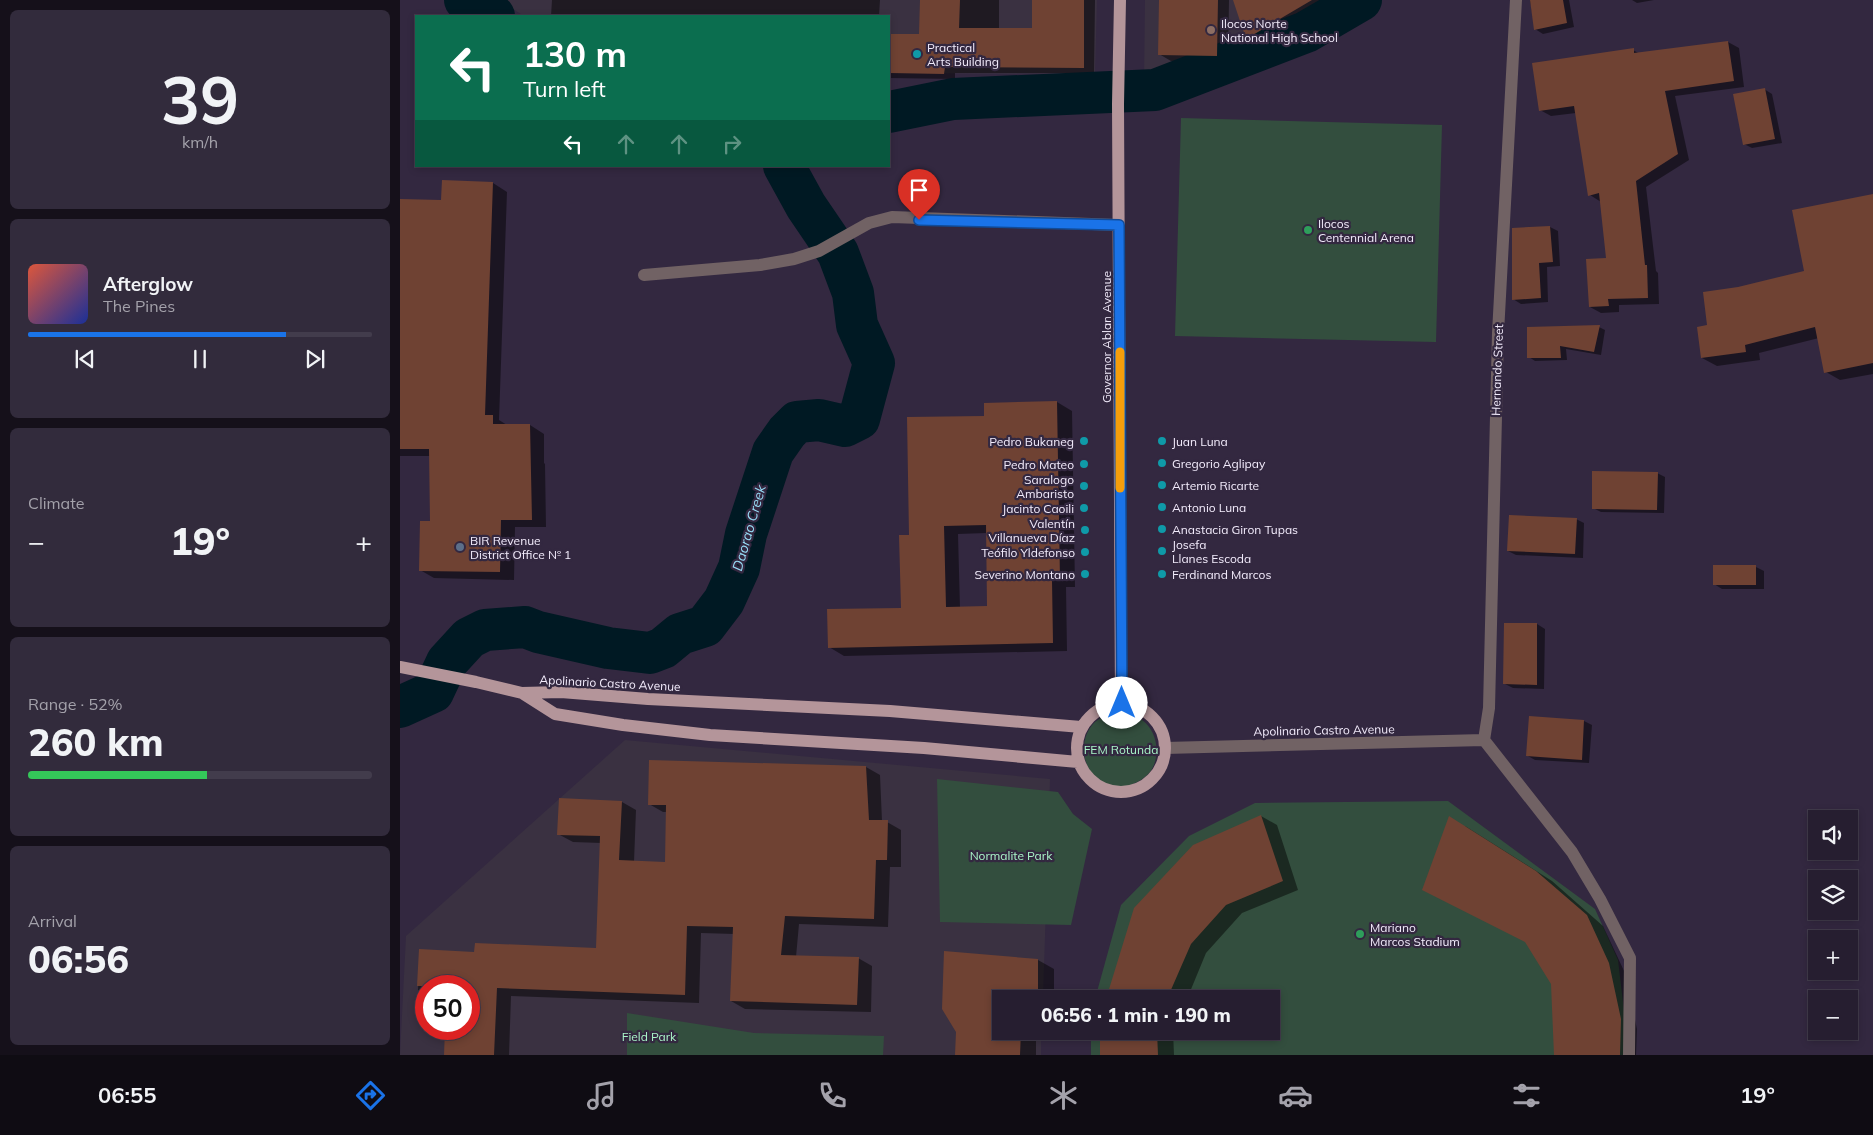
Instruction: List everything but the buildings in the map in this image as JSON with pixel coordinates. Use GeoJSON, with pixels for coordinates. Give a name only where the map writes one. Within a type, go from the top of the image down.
{"type":"FeatureCollection","features":[{"type":"Feature","properties":{"kind":"main road","name":"Governor Ablan Avenue"},"geometry":{"type":"LineString","coordinates":[[1120,0],[1118,104],[1122,703]]}},
{"type":"Feature","properties":{"kind":"main road"},"geometry":{"type":"LineString","coordinates":[[400,667],[522,693]]}},
{"type":"Feature","properties":{"kind":"main road","name":"Apolinario Castro Avenue"},"geometry":{"type":"LineString","coordinates":[[522,693],[561,692],[648,700],[890,711],[1082,727]]}},
{"type":"Feature","properties":{"kind":"main road","name":"Apolinario Castro Avenue"},"geometry":{"type":"LineString","coordinates":[[522,693],[555,714],[632,726],[710,735],[924,748],[1078,762]]}},
{"type":"Feature","properties":{"kind":"main road"},"geometry":{"type":"LineString","coordinates":[[1122,703],[1135,706],[1147,712],[1157,722],[1163,734],[1166,748],[1164,760],[1150,782],[1128,792],[1115,792],[1103,789],[1093,783],[1084,773],[1078,762],[1076,750],[1077,738],[1089,717],[1109,705],[1122,703]]}},
{"type":"Feature","properties":{"kind":"street","name":"Hernando Street"},"geometry":{"type":"LineString","coordinates":[[1484,740],[1489,708],[1498,333],[1516,0]]}},
{"type":"Feature","properties":{"kind":"street"},"geometry":{"type":"LineString","coordinates":[[644,275],[794,259],[819,251],[869,223],[892,217],[1119,225]]}},
{"type":"Feature","properties":{"kind":"street","name":"Apolinario Castro Avenue"},"geometry":{"type":"LineString","coordinates":[[1166,748],[1484,740]]}},
{"type":"Feature","properties":{"kind":"street"},"geometry":{"type":"LineString","coordinates":[[1484,740],[1572,852],[1600,899],[1630,958],[1629,1055]]}},
{"type":"Feature","properties":{"kind":"shaded area"},"geometry":{"type":"Polygon","coordinates":[[[499,0],[1097,0],[1095,74],[890,73],[890,15],[522,15],[499,0]]]}},
{"type":"Feature","properties":{"kind":"shaded area","name":"Ilocos Norte National High School"},"geometry":{"type":"Polygon","coordinates":[[[1145,0],[1331,0],[1224,61],[1144,82],[1145,0]]]}},
{"type":"Feature","properties":{"kind":"shaded area"},"geometry":{"type":"Polygon","coordinates":[[[625,740],[1050,779],[1043,990],[992,990],[992,1040],[1041,1040],[1041,1055],[400,1055],[406,936],[625,740]]]}},
{"type":"Feature","properties":{"kind":"green space","name":"Ilocos Centennial Arena"},"geometry":{"type":"Polygon","coordinates":[[[1181,118],[1442,125],[1436,342],[1175,336],[1181,118]]]}},
{"type":"Feature","properties":{"kind":"green space","name":"FEM Rotunda"},"geometry":{"type":"Polygon","coordinates":[[[1120,713],[1137,717],[1147,725],[1152,731],[1157,752],[1153,766],[1146,776],[1131,785],[1117,788],[1105,785],[1089,769],[1085,757],[1084,744],[1087,732],[1095,722],[1104,717],[1120,713]]]}},
{"type":"Feature","properties":{"kind":"green space","name":"Normalite Park"},"geometry":{"type":"Polygon","coordinates":[[[937,779],[1058,792],[1073,814],[1092,829],[1071,925],[940,922],[937,779]]]}},
{"type":"Feature","properties":{"kind":"green space","name":"Mariano Marcos Stadium"},"geometry":{"type":"Polygon","coordinates":[[[1448,801],[1595,909],[1618,960],[1625,1019],[1624,1055],[1091,1055],[1091,1040],[1280,1040],[1280,990],[1097,990],[1121,905],[1189,836],[1255,803],[1448,801]]]}},
{"type":"Feature","properties":{"kind":"green space","name":"Field Park"},"geometry":{"type":"Polygon","coordinates":[[[627,1013],[754,1033],[884,1036],[883,1055],[627,1055],[627,1013]]]}},
{"type":"Feature","properties":{"kind":"waterway"},"geometry":{"type":"LineString","coordinates":[[465,0],[492,15]]}},
{"type":"Feature","properties":{"kind":"waterway"},"geometry":{"type":"LineString","coordinates":[[890,112],[953,99],[1155,90],[1306,32],[1361,0]]}},
{"type":"Feature","properties":{"kind":"waterway","name":"Daorao Creek"},"geometry":{"type":"LineString","coordinates":[[400,707],[433,692],[447,662],[469,638],[485,630],[525,627],[538,632],[608,648],[650,653],[663,648],[680,634],[705,626],[724,601],[739,568],[746,534],[773,452],[787,432],[797,422],[819,420],[845,426],[859,419],[874,363],[857,325],[853,293],[838,253],[806,206],[785,167]]}},
{"type":"Feature","properties":{"kind":"slow traffic"},"geometry":{"type":"LineString","coordinates":[[1120,352],[1120,488]]}},
{"type":"Feature","properties":{"kind":"place","name":"Ilocos Norte National High School"},"geometry":{"type":"Point","coordinates":[1211,30]}},
{"type":"Feature","properties":{"kind":"place","name":"Practical Arts Building"},"geometry":{"type":"Point","coordinates":[917,54]}},
{"type":"Feature","properties":{"kind":"place","name":"Ilocos Centennial Arena"},"geometry":{"type":"Point","coordinates":[1308,230]}},
{"type":"Feature","properties":{"kind":"place","name":"Pedro Bukaneg"},"geometry":{"type":"Point","coordinates":[1084,441]}},
{"type":"Feature","properties":{"kind":"place","name":"Juan Luna"},"geometry":{"type":"Point","coordinates":[1162,441]}},
{"type":"Feature","properties":{"kind":"place","name":"Gregorio Aglipay"},"geometry":{"type":"Point","coordinates":[1162,463]}},
{"type":"Feature","properties":{"kind":"place","name":"Pedro Mateo"},"geometry":{"type":"Point","coordinates":[1084,464]}},
{"type":"Feature","properties":{"kind":"place","name":"Artemio Ricarte"},"geometry":{"type":"Point","coordinates":[1162,485]}},
{"type":"Feature","properties":{"kind":"place","name":"Saralogo Ambaristo"},"geometry":{"type":"Point","coordinates":[1084,486]}},
{"type":"Feature","properties":{"kind":"place","name":"Antonio Luna"},"geometry":{"type":"Point","coordinates":[1162,507]}},
{"type":"Feature","properties":{"kind":"place","name":"Jacinto Caoili"},"geometry":{"type":"Point","coordinates":[1084,508]}},
{"type":"Feature","properties":{"kind":"place","name":"Anastacia Giron Tupas"},"geometry":{"type":"Point","coordinates":[1162,529]}},
{"type":"Feature","properties":{"kind":"place","name":"Valentín Villanueva Díaz"},"geometry":{"type":"Point","coordinates":[1085,530]}},
{"type":"Feature","properties":{"kind":"place","name":"BIR Revenue District Office № 1"},"geometry":{"type":"Point","coordinates":[460,547]}},
{"type":"Feature","properties":{"kind":"place","name":"Josefa Llanes Escoda"},"geometry":{"type":"Point","coordinates":[1162,551]}},
{"type":"Feature","properties":{"kind":"place","name":"Teófilo Yldefonso"},"geometry":{"type":"Point","coordinates":[1085,552]}},
{"type":"Feature","properties":{"kind":"place","name":"Severino Montano"},"geometry":{"type":"Point","coordinates":[1085,574]}},
{"type":"Feature","properties":{"kind":"place","name":"Ferdinand Marcos"},"geometry":{"type":"Point","coordinates":[1162,574]}},
{"type":"Feature","properties":{"kind":"place","name":"Mariano Marcos Stadium"},"geometry":{"type":"Point","coordinates":[1360,934]}},
{"type":"Feature","properties":{"kind":"route"},"geometry":{"type":"LineString","coordinates":[[919,220],[1119,225],[1122,703]]}}]}
